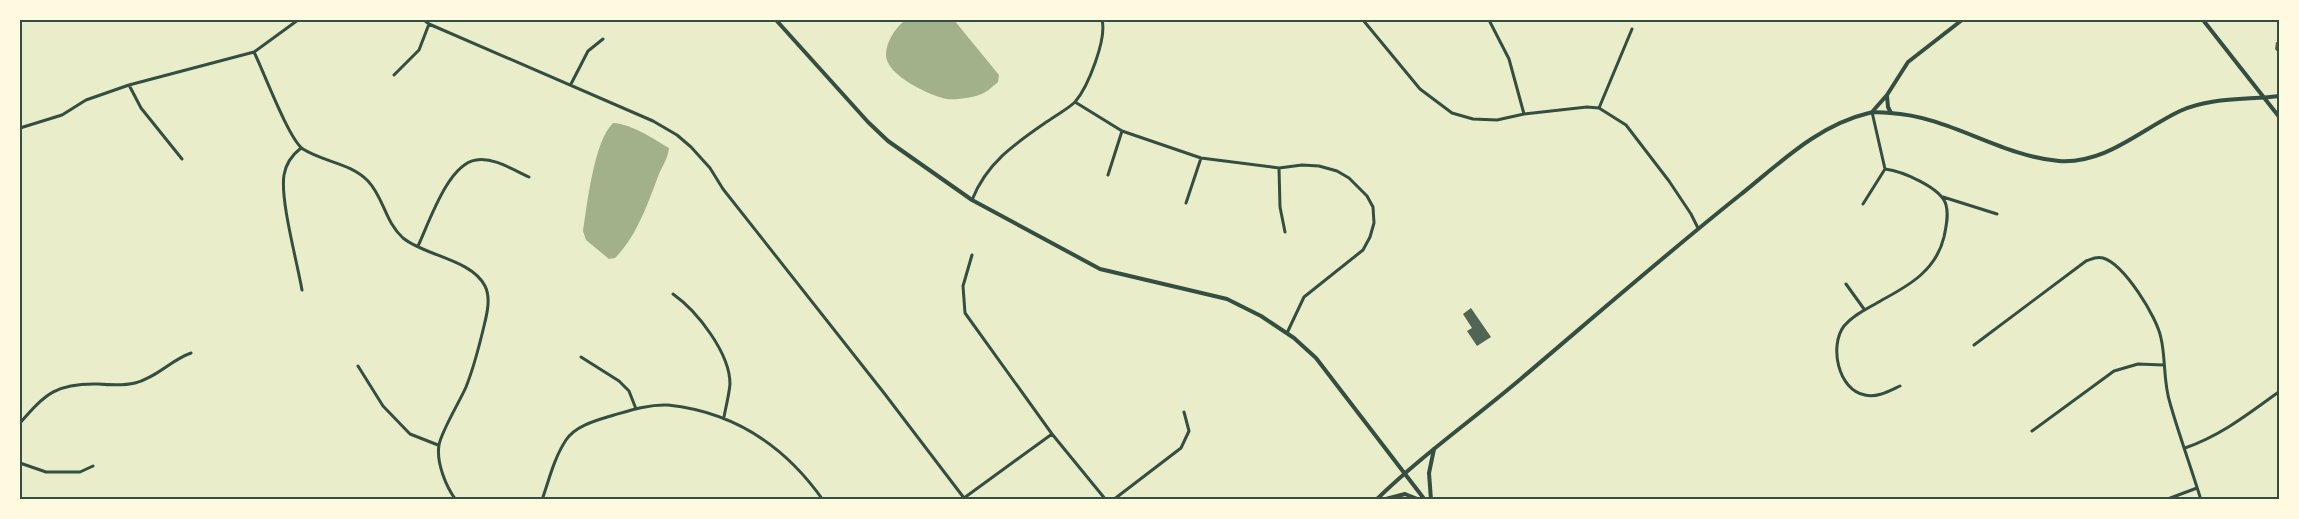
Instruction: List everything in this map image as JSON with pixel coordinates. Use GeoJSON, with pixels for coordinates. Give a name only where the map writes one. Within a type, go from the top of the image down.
{"type":"FeatureCollection","features":[{"type":"Feature","properties":{"kind":"street"},"geometry":{"type":"LineString","coordinates":[[20,128],[62,115],[86,100],[129,85],[254,52],[298,20]]}},
{"type":"Feature","properties":{"kind":"street"},"geometry":{"type":"LineString","coordinates":[[424,20],[653,121],[677,135],[691,147],[710,168],[723,189],[884,393],[963,499],[1052,434]]}},
{"type":"Feature","properties":{"kind":"street"},"geometry":{"type":"LineString","coordinates":[[776,20],[888,141],[972,200],[1100,269],[1227,299],[1261,316],[1287,333],[1316,358],[1425,500]]}},
{"type":"Feature","properties":{"kind":"street"},"geometry":{"type":"LineString","coordinates":[[972,200],[980,180],[1009,149],[1075,102],[1099,54],[1103,38],[1102,20]]}},
{"type":"Feature","properties":{"kind":"street"},"geometry":{"type":"LineString","coordinates":[[1363,20],[1420,89],[1452,113],[1473,119],[1497,120],[1524,114],[1587,107],[1599,108],[1626,124],[1669,181],[1698,228]]}},
{"type":"Feature","properties":{"kind":"street"},"geometry":{"type":"LineString","coordinates":[[1489,20],[1509,58],[1524,114]]}},
{"type":"Feature","properties":{"kind":"street"},"geometry":{"type":"LineString","coordinates":[[1872,112],[1887,95],[1908,62],[1962,20]]}},
{"type":"Feature","properties":{"kind":"street"},"geometry":{"type":"LineString","coordinates":[[2203,20],[2280,118]]}},
{"type":"Feature","properties":{"kind":"street"},"geometry":{"type":"LineString","coordinates":[[394,75],[419,51],[429,24]]}},
{"type":"Feature","properties":{"kind":"street"},"geometry":{"type":"LineString","coordinates":[[1599,108],[1632,28]]}},
{"type":"Feature","properties":{"kind":"street"},"geometry":{"type":"LineString","coordinates":[[571,84],[588,51],[603,39]]}},
{"type":"Feature","properties":{"kind":"street"},"geometry":{"type":"LineString","coordinates":[[254,52],[290,131],[301,148],[355,171],[368,181],[393,228],[404,239],[467,269],[484,285],[488,298],[487,313],[476,359],[466,387],[438,445],[442,476],[456,500]]}},
{"type":"Feature","properties":{"kind":"street"},"geometry":{"type":"LineString","coordinates":[[129,85],[141,108],[182,159]]}},
{"type":"Feature","properties":{"kind":"street"},"geometry":{"type":"LineString","coordinates":[[1887,95],[1891,113]]}},
{"type":"Feature","properties":{"kind":"street"},"geometry":{"type":"LineString","coordinates":[[1376,500],[1403,473],[1481,413],[1698,228],[1815,136],[1839,122],[1872,112],[1925,118],[2031,157],[2061,161],[2078,160],[2105,153],[2180,111],[2204,103],[2280,96]]}},
{"type":"Feature","properties":{"kind":"street"},"geometry":{"type":"LineString","coordinates":[[1075,102],[1122,131],[1201,158],[1279,168],[1302,165],[1319,166],[1337,171],[1349,178],[1361,190],[1373,207],[1374,223],[1364,250],[1304,297],[1287,333]]}},
{"type":"Feature","properties":{"kind":"street"},"geometry":{"type":"LineString","coordinates":[[1863,204],[1885,169],[1872,112]]}},
{"type":"Feature","properties":{"kind":"street"},"geometry":{"type":"LineString","coordinates":[[1108,175],[1122,131]]}},
{"type":"Feature","properties":{"kind":"street"},"geometry":{"type":"LineString","coordinates":[[301,148],[292,155],[284,175],[284,196],[302,290]]}},
{"type":"Feature","properties":{"kind":"street"},"geometry":{"type":"LineString","coordinates":[[1186,203],[1201,158]]}},
{"type":"Feature","properties":{"kind":"street"},"geometry":{"type":"LineString","coordinates":[[418,246],[447,185],[465,164],[476,160],[492,161],[529,177]]}},
{"type":"Feature","properties":{"kind":"street"},"geometry":{"type":"LineString","coordinates":[[1279,168],[1280,207],[1285,232]]}},
{"type":"Feature","properties":{"kind":"street"},"geometry":{"type":"LineString","coordinates":[[1885,169],[1897,170],[1916,179],[1943,197],[1997,214]]}},
{"type":"Feature","properties":{"kind":"street"},"geometry":{"type":"LineString","coordinates":[[1900,386],[1881,394],[1862,395],[1848,386],[1839,369],[1837,354],[1839,338],[1844,326],[1864,309],[1922,275],[1935,261],[1946,228],[1947,206],[1943,197]]}},
{"type":"Feature","properties":{"kind":"street"},"geometry":{"type":"LineString","coordinates":[[972,255],[963,286],[965,313],[1052,434],[1106,500]]}},
{"type":"Feature","properties":{"kind":"street"},"geometry":{"type":"LineString","coordinates":[[1974,345],[2086,261],[2096,257],[2105,258],[2114,264],[2146,304],[2158,326],[2162,340],[2163,365],[2169,401],[2201,500]]}},
{"type":"Feature","properties":{"kind":"street"},"geometry":{"type":"LineString","coordinates":[[1846,284],[1864,309]]}},
{"type":"Feature","properties":{"kind":"street"},"geometry":{"type":"LineString","coordinates":[[673,294],[687,304],[719,348],[730,383],[724,417]]}},
{"type":"Feature","properties":{"kind":"street"},"geometry":{"type":"LineString","coordinates":[[20,423],[35,405],[51,392],[65,386],[134,384],[149,379],[176,358],[191,353]]}},
{"type":"Feature","properties":{"kind":"street"},"geometry":{"type":"LineString","coordinates":[[581,357],[619,381],[629,391],[636,408]]}},
{"type":"Feature","properties":{"kind":"street"},"geometry":{"type":"LineString","coordinates":[[2032,430],[2114,371],[2138,364],[2163,365]]}},
{"type":"Feature","properties":{"kind":"street"},"geometry":{"type":"LineString","coordinates":[[358,366],[383,406],[410,434],[438,445]]}},
{"type":"Feature","properties":{"kind":"street"},"geometry":{"type":"LineString","coordinates":[[2185,448],[2210,439],[2231,427],[2280,391]]}},
{"type":"Feature","properties":{"kind":"street"},"geometry":{"type":"LineString","coordinates":[[542,500],[552,467],[567,438],[589,423],[636,408],[666,405],[724,417],[781,451],[808,479],[823,500]]}},
{"type":"Feature","properties":{"kind":"street"},"geometry":{"type":"LineString","coordinates":[[1113,500],[1181,448],[1189,431],[1184,412]]}},
{"type":"Feature","properties":{"kind":"street"},"geometry":{"type":"LineString","coordinates":[[1431,500],[1429,473],[1434,449]]}},
{"type":"Feature","properties":{"kind":"street"},"geometry":{"type":"LineString","coordinates":[[20,463],[46,472],[80,472],[93,466]]}},
{"type":"Feature","properties":{"kind":"street"},"geometry":{"type":"LineString","coordinates":[[2165,500],[2197,488]]}},
{"type":"Feature","properties":{"kind":"street"},"geometry":{"type":"LineString","coordinates":[[1382,500],[1405,494],[1420,500]]}},
{"type":"Feature","properties":{"kind":"shaded area"},"geometry":{"type":"Polygon","coordinates":[[[905,20],[954,20],[999,75],[998,82],[982,94],[967,98],[947,99],[920,89],[901,77],[888,63],[886,55],[892,36],[905,20]]]}},
{"type":"Feature","properties":{"kind":"shaded area"},"geometry":{"type":"Polygon","coordinates":[[[613,123],[635,129],[669,148],[636,229],[615,258],[609,259],[586,240],[583,231],[596,158],[606,132],[613,123]]]}},
{"type":"Feature","properties":{"kind":"building"},"geometry":{"type":"Polygon","coordinates":[[[2276,42],[2280,43],[2280,55],[2275,49],[2276,42]]]}},
{"type":"Feature","properties":{"kind":"building"},"geometry":{"type":"Polygon","coordinates":[[[1471,308],[1491,337],[1477,346],[1467,331],[1472,328],[1463,314],[1471,308]]]}}]}
